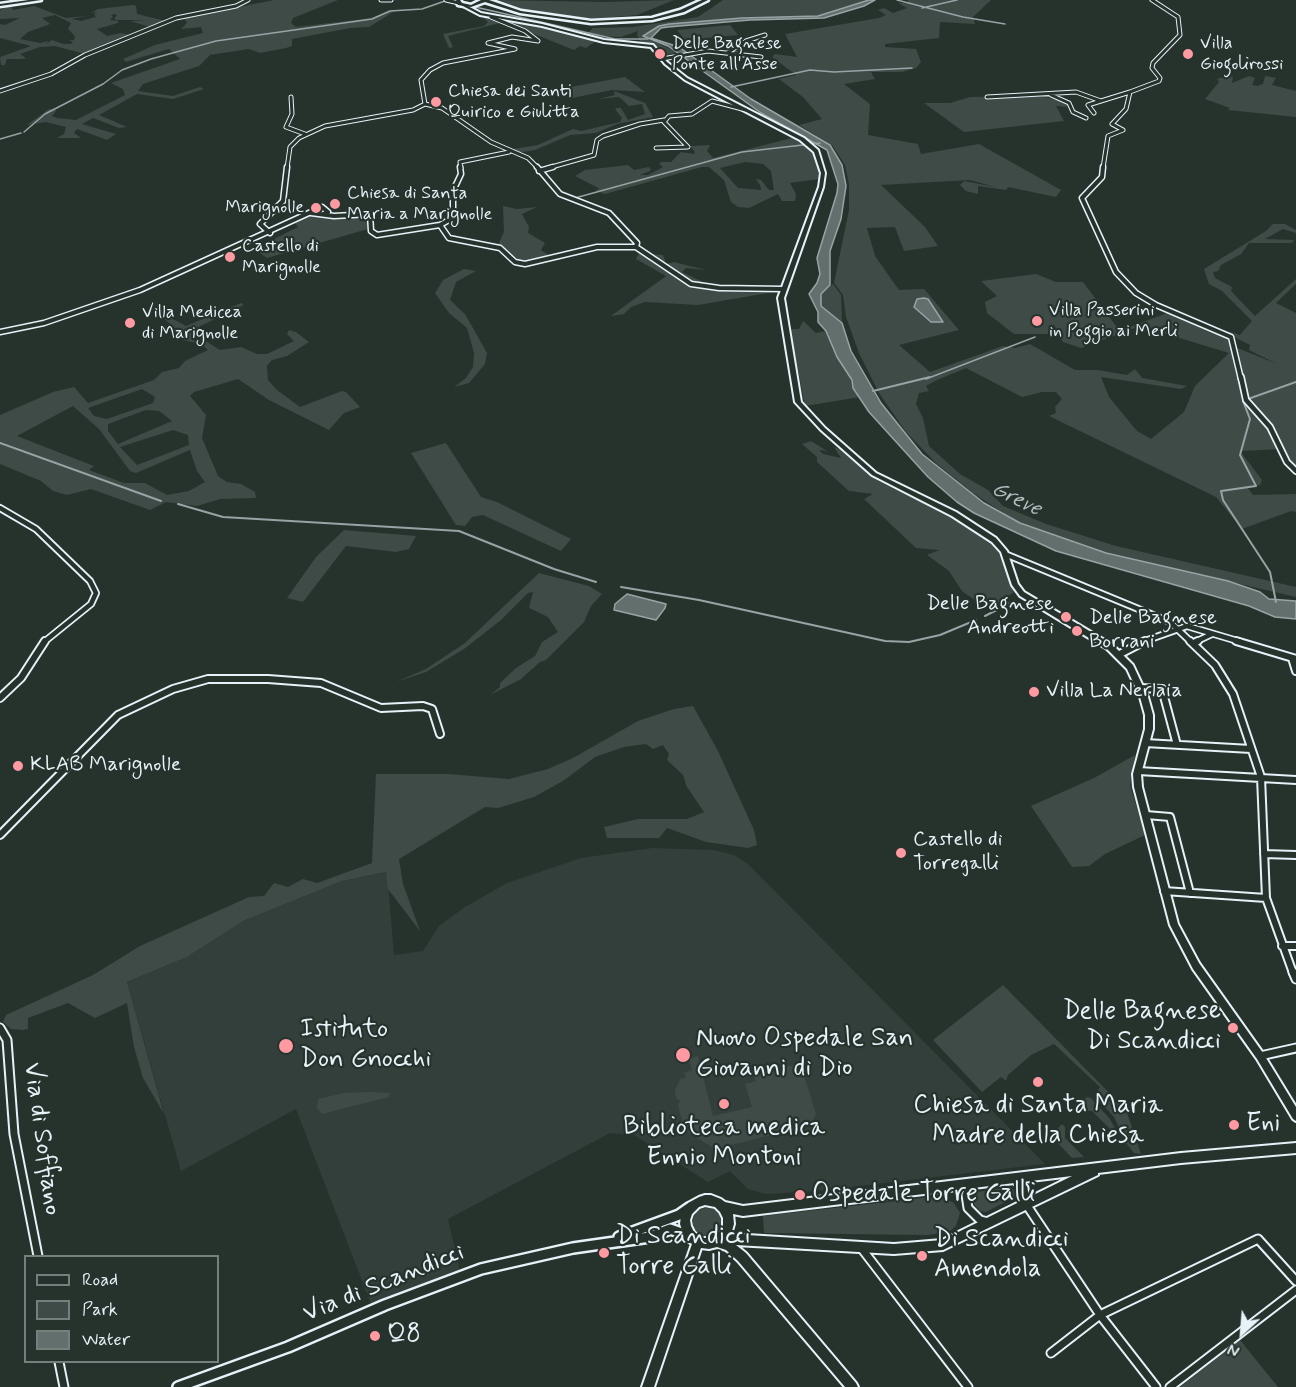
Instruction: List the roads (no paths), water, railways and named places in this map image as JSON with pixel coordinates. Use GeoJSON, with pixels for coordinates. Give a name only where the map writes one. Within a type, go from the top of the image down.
{"type":"FeatureCollection","features":[{"type":"Feature","properties":{"kind":"main road"},"geometry":{"type":"LineString","coordinates":[[0,5],[39,0]]}},
{"type":"Feature","properties":{"kind":"main road"},"geometry":{"type":"LineString","coordinates":[[468,9],[485,0],[506,8]]}},
{"type":"Feature","properties":{"kind":"main road"},"geometry":{"type":"LineString","coordinates":[[459,2],[506,8],[562,20],[611,22],[668,15],[706,0]]}},
{"type":"Feature","properties":{"kind":"main road"},"geometry":{"type":"LineString","coordinates":[[459,2],[468,9],[491,17],[534,24],[604,41],[650,45],[662,59],[686,79],[807,142],[816,151],[821,164],[821,187],[783,289],[783,318],[797,400],[803,409],[874,474],[964,520],[1000,545],[1015,585],[1022,594],[1118,654],[1130,667],[1149,714],[1138,771],[1138,787],[1174,925],[1188,953],[1260,1056],[1296,1116]]}},
{"type":"Feature","properties":{"kind":"main road"},"geometry":{"type":"LineString","coordinates":[[972,1183],[1296,1148]]}},
{"type":"Feature","properties":{"kind":"main road","name":"Via di Scandicci"},"geometry":{"type":"LineString","coordinates":[[695,1240],[706,1245],[720,1240],[894,1249],[943,1245],[1100,1168]]}},
{"type":"Feature","properties":{"kind":"main road","name":"Via di Scandicci"},"geometry":{"type":"LineString","coordinates":[[691,1207],[707,1200],[723,1207],[749,1210],[972,1183]]}},
{"type":"Feature","properties":{"kind":"main road"},"geometry":{"type":"LineString","coordinates":[[648,1387],[695,1240],[686,1224],[691,1207]]}},
{"type":"Feature","properties":{"kind":"main road"},"geometry":{"type":"LineString","coordinates":[[723,1207],[729,1223],[720,1240],[742,1257],[852,1387]]}},
{"type":"Feature","properties":{"kind":"street"},"geometry":{"type":"LineString","coordinates":[[0,91],[51,74],[85,55],[176,18],[236,6],[248,0]]}},
{"type":"Feature","properties":{"kind":"street"},"geometry":{"type":"LineString","coordinates":[[381,0],[391,0]]}},
{"type":"Feature","properties":{"kind":"street"},"geometry":{"type":"LineString","coordinates":[[1094,113],[1088,105],[1159,81],[1160,78],[1152,68],[1153,63],[1180,35],[1181,26],[1178,17],[1152,0]]}},
{"type":"Feature","properties":{"kind":"street"},"geometry":{"type":"LineString","coordinates":[[448,1],[459,2]]}},
{"type":"Feature","properties":{"kind":"street"},"geometry":{"type":"LineString","coordinates":[[424,104],[421,80],[437,66],[515,49],[487,43],[489,42],[513,38],[538,41],[525,31],[491,17]]}},
{"type":"Feature","properties":{"kind":"street"},"geometry":{"type":"LineString","coordinates":[[727,53],[746,40],[765,35]]}},
{"type":"Feature","properties":{"kind":"street"},"geometry":{"type":"LineString","coordinates":[[662,59],[708,51],[742,56],[760,55]]}},
{"type":"Feature","properties":{"kind":"street"},"geometry":{"type":"LineString","coordinates":[[987,97],[1080,92],[1101,101]]}},
{"type":"Feature","properties":{"kind":"street"},"geometry":{"type":"LineString","coordinates":[[1130,92],[1126,109],[1112,124],[1123,130],[1108,136],[1102,177],[1082,198],[1096,224],[1116,272],[1136,293],[1155,305],[1226,333],[1231,338],[1246,400],[1270,427],[1287,462],[1296,471]]}},
{"type":"Feature","properties":{"kind":"street"},"geometry":{"type":"LineString","coordinates":[[1049,94],[1069,103],[1073,112],[1086,118]]}},
{"type":"Feature","properties":{"kind":"street"},"geometry":{"type":"LineString","coordinates":[[291,97],[292,114],[286,128],[305,134]]}},
{"type":"Feature","properties":{"kind":"street"},"geometry":{"type":"LineString","coordinates":[[539,171],[594,155],[597,140],[603,136],[640,124],[663,120],[671,115],[692,114],[712,101],[746,110]]}},
{"type":"Feature","properties":{"kind":"street"},"geometry":{"type":"LineString","coordinates":[[270,233],[260,224],[283,201],[290,147],[305,134],[325,126],[407,112],[424,104],[442,108],[510,152],[528,158],[554,183],[562,196],[593,205],[609,213],[637,243],[636,246]]}},
{"type":"Feature","properties":{"kind":"street"},"geometry":{"type":"LineString","coordinates":[[656,148],[688,147],[663,120]]}},
{"type":"Feature","properties":{"kind":"street"},"geometry":{"type":"LineString","coordinates":[[0,332],[45,323],[140,290],[235,245],[270,233],[311,213],[334,216],[370,214],[372,231],[376,235],[440,225],[449,220],[453,211],[453,191],[461,174],[460,162],[510,152]]}},
{"type":"Feature","properties":{"kind":"street"},"geometry":{"type":"LineString","coordinates":[[440,225],[449,238],[500,248],[515,262],[525,264],[597,247],[636,246],[691,284],[719,288],[783,289]]}},
{"type":"Feature","properties":{"kind":"street"},"geometry":{"type":"LineString","coordinates":[[0,508],[36,528],[90,581],[96,593],[92,604],[48,637],[21,678],[0,698]]}},
{"type":"Feature","properties":{"kind":"street"},"geometry":{"type":"LineString","coordinates":[[1005,554],[1178,628],[1215,665],[1233,694],[1261,777],[1266,898],[1296,979]]}},
{"type":"Feature","properties":{"kind":"street"},"geometry":{"type":"LineString","coordinates":[[1118,654],[1178,628],[1191,627],[1294,659],[1296,671]]}},
{"type":"Feature","properties":{"kind":"street"},"geometry":{"type":"LineString","coordinates":[[1194,643],[1212,634]]}},
{"type":"Feature","properties":{"kind":"street"},"geometry":{"type":"LineString","coordinates":[[0,835],[118,715],[173,689],[208,679],[268,679],[321,683],[381,708],[423,706],[432,709],[440,734]]}},
{"type":"Feature","properties":{"kind":"street"},"geometry":{"type":"LineString","coordinates":[[1140,688],[1162,689],[1177,744]]}},
{"type":"Feature","properties":{"kind":"street"},"geometry":{"type":"LineString","coordinates":[[1145,743],[1251,749]]}},
{"type":"Feature","properties":{"kind":"street"},"geometry":{"type":"LineString","coordinates":[[1138,771],[1296,780]]}},
{"type":"Feature","properties":{"kind":"street"},"geometry":{"type":"LineString","coordinates":[[1146,815],[1170,817],[1190,893]]}},
{"type":"Feature","properties":{"kind":"street"},"geometry":{"type":"LineString","coordinates":[[1264,854],[1296,855]]}},
{"type":"Feature","properties":{"kind":"street"},"geometry":{"type":"LineString","coordinates":[[1164,891],[1266,898]]}},
{"type":"Feature","properties":{"kind":"street"},"geometry":{"type":"LineString","coordinates":[[1282,946],[1296,946]]}},
{"type":"Feature","properties":{"kind":"street","name":"Via di Soffiano"},"geometry":{"type":"LineString","coordinates":[[0,1028],[7,1040],[14,1134],[38,1255]]}},
{"type":"Feature","properties":{"kind":"street"},"geometry":{"type":"LineString","coordinates":[[1260,1056],[1296,1048]]}},
{"type":"Feature","properties":{"kind":"street"},"geometry":{"type":"LineString","coordinates":[[1012,1179],[1024,1188],[1026,1204],[1100,1315],[1156,1387]]}},
{"type":"Feature","properties":{"kind":"street"},"geometry":{"type":"LineString","coordinates":[[972,1183],[966,1194],[968,1208],[980,1220],[989,1222]]}},
{"type":"Feature","properties":{"kind":"street","name":"Via di Scandicci"},"geometry":{"type":"LineString","coordinates":[[178,1387],[296,1344],[385,1305],[481,1269],[611,1240],[678,1215],[691,1207]]}},
{"type":"Feature","properties":{"kind":"street","name":"Via di Scandicci"},"geometry":{"type":"LineString","coordinates":[[611,1240],[650,1237],[670,1229],[686,1233],[695,1240]]}},
{"type":"Feature","properties":{"kind":"street"},"geometry":{"type":"LineString","coordinates":[[1051,1353],[1100,1315],[1258,1239],[1296,1281]]}},
{"type":"Feature","properties":{"kind":"street"},"geometry":{"type":"LineString","coordinates":[[861,1247],[968,1387]]}},
{"type":"Feature","properties":{"kind":"street"},"geometry":{"type":"LineString","coordinates":[[1170,1387],[1296,1290]]}},
{"type":"Feature","properties":{"kind":"street"},"geometry":{"type":"LineString","coordinates":[[59,1363],[64,1387]]}},
{"type":"Feature","properties":{"kind":"water"},"geometry":{"type":"Polygon","coordinates":[[[875,0],[864,6],[824,18],[750,20],[668,27],[661,28],[651,38],[679,47],[751,99],[830,145],[842,165],[846,186],[841,219],[830,251],[830,285],[821,294],[821,306],[842,323],[851,351],[881,403],[922,454],[984,503],[1020,523],[1106,553],[1228,581],[1260,592],[1269,599],[1296,601],[1296,619],[1275,617],[1249,606],[1056,551],[974,513],[957,502],[928,477],[869,412],[853,388],[852,380],[837,357],[826,331],[818,322],[818,312],[809,294],[820,274],[817,258],[837,193],[838,184],[827,150],[761,113],[668,46],[643,36],[659,26],[669,24],[742,18],[818,16],[875,0]]]}},
{"type":"Feature","properties":{"kind":"water"},"geometry":{"type":"Polygon","coordinates":[[[917,299],[928,299],[943,322],[931,322],[914,307],[917,299]]]}},
{"type":"Feature","properties":{"kind":"water"},"geometry":{"type":"Polygon","coordinates":[[[627,594],[666,604],[665,608],[656,620],[614,610],[615,604],[627,594]]]}},
{"type":"Feature","properties":{"kind":"waterway"},"geometry":{"type":"LineString","coordinates":[[897,0],[925,7]]}},
{"type":"Feature","properties":{"kind":"waterway"},"geometry":{"type":"LineString","coordinates":[[925,7],[957,0]]}},
{"type":"Feature","properties":{"kind":"waterway"},"geometry":{"type":"LineString","coordinates":[[24,132],[45,114],[103,84],[122,70],[151,59],[216,41],[372,19],[390,11],[422,9],[445,1]]}},
{"type":"Feature","properties":{"kind":"waterway"},"geometry":{"type":"LineString","coordinates":[[475,7],[615,39],[648,39]]}},
{"type":"Feature","properties":{"kind":"waterway"},"geometry":{"type":"LineString","coordinates":[[925,7],[1005,24]]}},
{"type":"Feature","properties":{"kind":"waterway"},"geometry":{"type":"LineString","coordinates":[[731,87],[810,70],[834,72],[912,68]]}},
{"type":"Feature","properties":{"kind":"waterway"},"geometry":{"type":"LineString","coordinates":[[0,139],[21,133]]}},
{"type":"Feature","properties":{"kind":"waterway"},"geometry":{"type":"LineString","coordinates":[[575,198],[742,152],[820,143]]}},
{"type":"Feature","properties":{"kind":"waterway"},"geometry":{"type":"LineString","coordinates":[[926,379],[1035,337]]}},
{"type":"Feature","properties":{"kind":"waterway"},"geometry":{"type":"LineString","coordinates":[[873,391],[930,377]]}},
{"type":"Feature","properties":{"kind":"waterway"},"geometry":{"type":"LineString","coordinates":[[1248,399],[1296,382]]}},
{"type":"Feature","properties":{"kind":"waterway"},"geometry":{"type":"LineString","coordinates":[[1243,401],[1250,419],[1240,455],[1256,486],[1221,491],[1223,500],[1270,572],[1276,602]]}},
{"type":"Feature","properties":{"kind":"waterway"},"geometry":{"type":"LineString","coordinates":[[0,443],[161,501]]}},
{"type":"Feature","properties":{"kind":"waterway"},"geometry":{"type":"LineString","coordinates":[[178,504],[223,517],[459,531],[554,569],[596,582]]}},
{"type":"Feature","properties":{"kind":"waterway"},"geometry":{"type":"LineString","coordinates":[[621,587],[699,600],[885,641],[909,642],[940,635],[976,620]]}},
{"type":"Feature","properties":{"kind":"waterway"},"geometry":{"type":"LineString","coordinates":[[985,616],[1014,601]]}},
{"type":"Feature","properties":{"kind":"place","name":"Delle Bagnese Ponte all'Asse"},"geometry":{"type":"Point","coordinates":[660,54]}},
{"type":"Feature","properties":{"kind":"place","name":"Villa Giogolirossi"},"geometry":{"type":"Point","coordinates":[1188,54]}},
{"type":"Feature","properties":{"kind":"place","name":"Chiesa dei Santi Quirico e Giulitta"},"geometry":{"type":"Point","coordinates":[436,102]}},
{"type":"Feature","properties":{"kind":"place","name":"Chiesa di Santa Maria a Marignolle"},"geometry":{"type":"Point","coordinates":[335,204]}},
{"type":"Feature","properties":{"kind":"place","name":"Marignolle"},"geometry":{"type":"Point","coordinates":[316,208]}},
{"type":"Feature","properties":{"kind":"place","name":"Castello di Marignolle"},"geometry":{"type":"Point","coordinates":[230,257]}},
{"type":"Feature","properties":{"kind":"place","name":"Villa Passerini in Poggio ai Merli"},"geometry":{"type":"Point","coordinates":[1037,321]}},
{"type":"Feature","properties":{"kind":"place","name":"Villa Medicea di Marignolle"},"geometry":{"type":"Point","coordinates":[130,323]}},
{"type":"Feature","properties":{"kind":"place","name":"Delle Bagnese Andreotti"},"geometry":{"type":"Point","coordinates":[1066,617]}},
{"type":"Feature","properties":{"kind":"place","name":"Delle Bagnese Borrani"},"geometry":{"type":"Point","coordinates":[1077,631]}},
{"type":"Feature","properties":{"kind":"place","name":"Villa La Nerlaia"},"geometry":{"type":"Point","coordinates":[1034,692]}},
{"type":"Feature","properties":{"kind":"place","name":"KLAB Marignolle"},"geometry":{"type":"Point","coordinates":[18,766]}},
{"type":"Feature","properties":{"kind":"place","name":"Castello di Torregalli"},"geometry":{"type":"Point","coordinates":[901,853]}},
{"type":"Feature","properties":{"kind":"place","name":"Delle Bagnese Di Scandicci"},"geometry":{"type":"Point","coordinates":[1233,1028]}},
{"type":"Feature","properties":{"kind":"place","name":"Istituto Don Gnocchi"},"geometry":{"type":"Point","coordinates":[286,1046]}},
{"type":"Feature","properties":{"kind":"place","name":"Nuovo Ospedale San Giovanni di Dio"},"geometry":{"type":"Point","coordinates":[683,1055]}},
{"type":"Feature","properties":{"kind":"place","name":"Chiesa di Santa Maria Madre della Chiesa"},"geometry":{"type":"Point","coordinates":[1038,1082]}},
{"type":"Feature","properties":{"kind":"place","name":"Biblioteca medica Ennio Montoni"},"geometry":{"type":"Point","coordinates":[724,1104]}},
{"type":"Feature","properties":{"kind":"place","name":"Eni"},"geometry":{"type":"Point","coordinates":[1234,1125]}},
{"type":"Feature","properties":{"kind":"place","name":"Ospedale Torre Galli"},"geometry":{"type":"Point","coordinates":[800,1195]}},
{"type":"Feature","properties":{"kind":"place","name":"Di Scandicci Torre Galli"},"geometry":{"type":"Point","coordinates":[604,1253]}},
{"type":"Feature","properties":{"kind":"place","name":"Di Scandicci Amendola"},"geometry":{"type":"Point","coordinates":[922,1256]}},
{"type":"Feature","properties":{"kind":"place","name":"Q8"},"geometry":{"type":"Point","coordinates":[375,1336]}},
{"type":"Feature","properties":{"kind":"water label","name":"Greve"},"geometry":{"type":"Point","coordinates":[1016,500]}}]}
